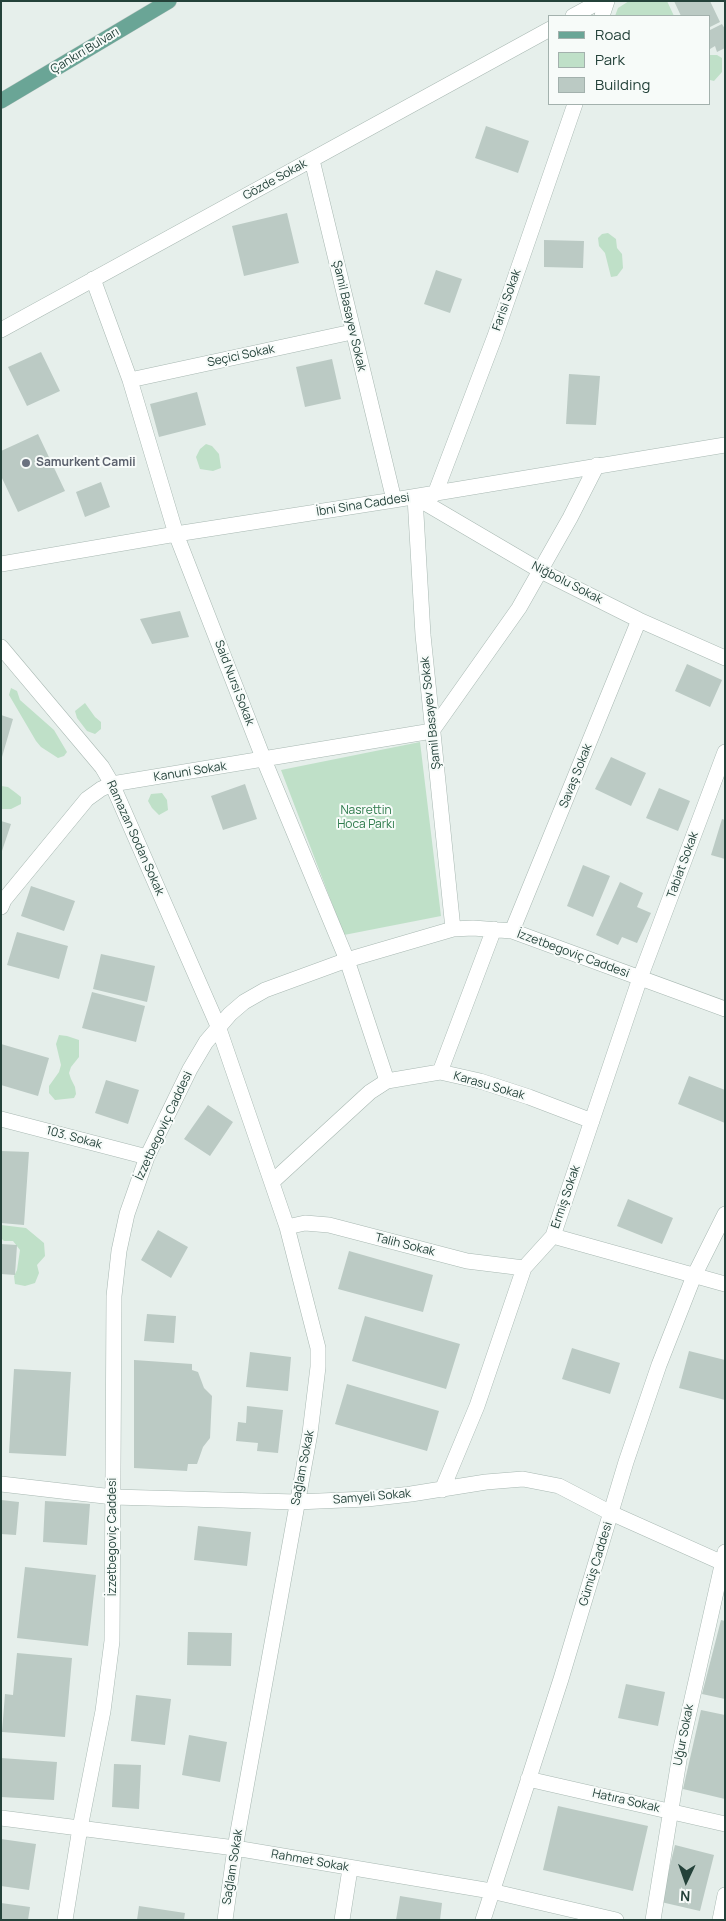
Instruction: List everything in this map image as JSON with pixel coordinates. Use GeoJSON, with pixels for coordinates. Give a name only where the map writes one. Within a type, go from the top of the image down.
{"type":"FeatureCollection","features":[{"type":"Feature","properties":{"kind":"main road","name":"Çankırı Bulvarı"},"geometry":{"type":"LineString","coordinates":[[1,102],[169,1]]}},
{"type":"Feature","properties":{"kind":"street"},"geometry":{"type":"LineString","coordinates":[[575,15],[601,1]]}},
{"type":"Feature","properties":{"kind":"street"},"geometry":{"type":"LineString","coordinates":[[602,15],[607,1]]}},
{"type":"Feature","properties":{"kind":"street","name":"Gözde Sokak"},"geometry":{"type":"LineString","coordinates":[[1,330],[548,30]]}},
{"type":"Feature","properties":{"kind":"street","name":"Farisi Sokak"},"geometry":{"type":"LineString","coordinates":[[434,494],[494,336],[575,105]]}},
{"type":"Feature","properties":{"kind":"street","name":"Şamil Basayev Sokak"},"geometry":{"type":"LineString","coordinates":[[312,160],[394,500]]}},
{"type":"Feature","properties":{"kind":"street","name":"Said Nursi Sokak"},"geometry":{"type":"LineString","coordinates":[[94,279],[130,380],[176,534],[264,760],[347,960],[388,1081]]}},
{"type":"Feature","properties":{"kind":"street","name":"Seçici Sokak"},"geometry":{"type":"LineString","coordinates":[[130,380],[352,332]]}},
{"type":"Feature","properties":{"kind":"street","name":"İbni Sina Caddesi"},"geometry":{"type":"LineString","coordinates":[[1,564],[725,445]]}},
{"type":"Feature","properties":{"kind":"street"},"geometry":{"type":"LineString","coordinates":[[432,731],[519,608],[597,466]]}},
{"type":"Feature","properties":{"kind":"street","name":"Şamil Basayev Sokak"},"geometry":{"type":"LineString","coordinates":[[415,497],[423,635],[453,929]]}},
{"type":"Feature","properties":{"kind":"street","name":"Niğbolu Sokak"},"geometry":{"type":"LineString","coordinates":[[415,497],[541,570],[639,620],[725,658]]}},
{"type":"Feature","properties":{"kind":"street","name":"Savaş Sokak"},"geometry":{"type":"LineString","coordinates":[[512,931],[639,620]]}},
{"type":"Feature","properties":{"kind":"street","name":"Ramazan Sodan Sokak"},"geometry":{"type":"LineString","coordinates":[[1,647],[102,767],[112,784],[218,1026]]}},
{"type":"Feature","properties":{"kind":"street","name":"Kanuni Sokak"},"geometry":{"type":"LineString","coordinates":[[1,907],[4,900],[86,799],[93,793],[112,784],[432,731]]}},
{"type":"Feature","properties":{"kind":"street","name":"Tabiat Sokak"},"geometry":{"type":"LineString","coordinates":[[640,978],[725,752]]}},
{"type":"Feature","properties":{"kind":"street","name":"İzzetbegoviç Caddesi"},"geometry":{"type":"LineString","coordinates":[[65,1920],[80,1828],[103,1711],[112,1641],[114,1296],[119,1251],[127,1214],[147,1157],[190,1069],[206,1042],[218,1026],[244,1002],[265,990],[347,960],[453,929],[512,931],[725,1009]]}},
{"type":"Feature","properties":{"kind":"street"},"geometry":{"type":"LineString","coordinates":[[440,1072],[494,930]]}},
{"type":"Feature","properties":{"kind":"street","name":"Ermiş Sokak"},"geometry":{"type":"LineString","coordinates":[[442,1490],[477,1406],[524,1268],[553,1236],[640,978]]}},
{"type":"Feature","properties":{"kind":"street","name":"Sağlam Sokak"},"geometry":{"type":"LineString","coordinates":[[218,1026],[287,1227],[318,1348],[318,1367],[310,1433],[296,1502],[235,1848],[225,1920]]}},
{"type":"Feature","properties":{"kind":"street","name":"Karasu Sokak"},"geometry":{"type":"LineString","coordinates":[[272,1182],[370,1092],[388,1081],[440,1072],[480,1081],[529,1097],[592,1122]]}},
{"type":"Feature","properties":{"kind":"street","name":"103. Sokak"},"geometry":{"type":"LineString","coordinates":[[1,1119],[147,1157]]}},
{"type":"Feature","properties":{"kind":"street","name":"Gümüş Caddesi"},"geometry":{"type":"LineString","coordinates":[[483,1920],[490,1891],[561,1679],[611,1513],[659,1365],[694,1276],[725,1214]]}},
{"type":"Feature","properties":{"kind":"street","name":"Talih Sokak"},"geometry":{"type":"LineString","coordinates":[[287,1227],[305,1223],[329,1225],[467,1261],[524,1268]]}},
{"type":"Feature","properties":{"kind":"street"},"geometry":{"type":"LineString","coordinates":[[553,1236],[725,1284]]}},
{"type":"Feature","properties":{"kind":"street","name":"Samyeli Sokak"},"geometry":{"type":"LineString","coordinates":[[1,1484],[113,1497],[296,1502],[366,1499],[442,1490],[486,1482],[523,1479],[559,1486],[611,1513],[724,1560]]}},
{"type":"Feature","properties":{"kind":"street","name":"Uğur Sokak"},"geometry":{"type":"LineString","coordinates":[[653,1920],[690,1700],[724,1560]]}},
{"type":"Feature","properties":{"kind":"street","name":"Hatıra Sokak"},"geometry":{"type":"LineString","coordinates":[[528,1779],[725,1824]]}},
{"type":"Feature","properties":{"kind":"street","name":"Rahmet Sokak"},"geometry":{"type":"LineString","coordinates":[[1,1818],[235,1848],[350,1869],[490,1891],[616,1920]]}},
{"type":"Feature","properties":{"kind":"street"},"geometry":{"type":"LineString","coordinates":[[342,1920],[350,1869]]}},
{"type":"Feature","properties":{"kind":"street"},"geometry":{"type":"LineString","coordinates":[[720,1920],[725,1896]]}},
{"type":"Feature","properties":{"kind":"green space"},"geometry":{"type":"Polygon","coordinates":[[[629,1],[667,1],[674,15],[615,15],[618,8],[629,1]]]}},
{"type":"Feature","properties":{"kind":"green space"},"geometry":{"type":"Polygon","coordinates":[[[711,55],[717,55],[722,58],[722,72],[714,81],[711,80],[711,55]]]}},
{"type":"Feature","properties":{"kind":"green space"},"geometry":{"type":"Polygon","coordinates":[[[608,233],[616,239],[617,248],[622,254],[623,268],[617,276],[611,277],[605,253],[599,246],[598,238],[602,234],[608,233]]]}},
{"type":"Feature","properties":{"kind":"green space"},"geometry":{"type":"Polygon","coordinates":[[[206,444],[212,446],[219,454],[221,468],[213,471],[200,469],[196,457],[200,449],[206,444]]]}},
{"type":"Feature","properties":{"kind":"green space"},"geometry":{"type":"Polygon","coordinates":[[[11,688],[17,691],[20,700],[54,730],[67,752],[64,756],[58,758],[41,747],[36,741],[9,695],[11,688]]]}},
{"type":"Feature","properties":{"kind":"green space"},"geometry":{"type":"Polygon","coordinates":[[[85,703],[101,722],[101,729],[95,734],[87,731],[77,718],[75,711],[85,703]]]}},
{"type":"Feature","properties":{"kind":"green space","name":"Nasrettin Hoca Parkı"},"geometry":{"type":"Polygon","coordinates":[[[420,742],[441,916],[344,935],[281,770],[420,742]]]}},
{"type":"Feature","properties":{"kind":"green space"},"geometry":{"type":"Polygon","coordinates":[[[1,786],[8,787],[21,797],[21,804],[11,809],[1,809],[1,786]]]}},
{"type":"Feature","properties":{"kind":"green space"},"geometry":{"type":"Polygon","coordinates":[[[162,793],[167,800],[168,810],[159,815],[148,801],[151,794],[162,793]]]}},
{"type":"Feature","properties":{"kind":"green space"},"geometry":{"type":"Polygon","coordinates":[[[59,1035],[79,1040],[79,1057],[69,1073],[75,1087],[76,1094],[74,1098],[55,1100],[49,1093],[49,1086],[59,1072],[61,1065],[56,1044],[59,1035]]]}},
{"type":"Feature","properties":{"kind":"green space"},"geometry":{"type":"Polygon","coordinates":[[[1,1225],[26,1228],[44,1243],[45,1256],[37,1265],[39,1273],[35,1283],[25,1286],[15,1284],[14,1276],[17,1270],[20,1250],[13,1241],[4,1241],[1,1238],[1,1225]]]}},
{"type":"Feature","properties":{"kind":"building"},"geometry":{"type":"Polygon","coordinates":[[[674,1],[710,1],[720,22],[711,26],[711,15],[681,15],[674,1]]]}},
{"type":"Feature","properties":{"kind":"building"},"geometry":{"type":"Polygon","coordinates":[[[722,24],[725,29],[725,48],[717,52],[715,46],[711,48],[711,30],[722,24]]]}},
{"type":"Feature","properties":{"kind":"building"},"geometry":{"type":"Polygon","coordinates":[[[486,126],[529,141],[518,173],[475,158],[486,126]]]}},
{"type":"Feature","properties":{"kind":"building"},"geometry":{"type":"Polygon","coordinates":[[[287,213],[299,263],[244,276],[232,226],[287,213]]]}},
{"type":"Feature","properties":{"kind":"building"},"geometry":{"type":"Polygon","coordinates":[[[544,240],[584,241],[583,268],[544,267],[544,240]]]}},
{"type":"Feature","properties":{"kind":"building"},"geometry":{"type":"Polygon","coordinates":[[[436,270],[462,279],[450,313],[424,304],[436,270]]]}},
{"type":"Feature","properties":{"kind":"building"},"geometry":{"type":"Polygon","coordinates":[[[41,352],[60,391],[27,406],[8,367],[41,352]]]}},
{"type":"Feature","properties":{"kind":"building"},"geometry":{"type":"Polygon","coordinates":[[[332,359],[341,399],[305,407],[296,367],[332,359]]]}},
{"type":"Feature","properties":{"kind":"building"},"geometry":{"type":"Polygon","coordinates":[[[569,374],[600,376],[596,425],[566,424],[569,374]]]}},
{"type":"Feature","properties":{"kind":"building"},"geometry":{"type":"Polygon","coordinates":[[[197,392],[206,425],[159,437],[150,404],[197,392]]]}},
{"type":"Feature","properties":{"kind":"building","name":"Samurkent Camii"},"geometry":{"type":"Polygon","coordinates":[[[38,434],[65,491],[18,512],[1,476],[1,451],[38,434]]]}},
{"type":"Feature","properties":{"kind":"building"},"geometry":{"type":"Polygon","coordinates":[[[101,482],[110,507],[85,517],[76,492],[101,482]]]}},
{"type":"Feature","properties":{"kind":"building"},"geometry":{"type":"Polygon","coordinates":[[[180,611],[189,637],[152,644],[140,619],[180,611]]]}},
{"type":"Feature","properties":{"kind":"building"},"geometry":{"type":"Polygon","coordinates":[[[687,664],[722,680],[710,707],[675,691],[687,664]]]}},
{"type":"Feature","properties":{"kind":"building"},"geometry":{"type":"Polygon","coordinates":[[[1,715],[13,719],[2,757],[1,757],[1,715]]]}},
{"type":"Feature","properties":{"kind":"building"},"geometry":{"type":"Polygon","coordinates":[[[611,757],[646,773],[631,806],[595,789],[611,757]]]}},
{"type":"Feature","properties":{"kind":"building"},"geometry":{"type":"Polygon","coordinates":[[[245,784],[257,819],[223,830],[211,796],[245,784]]]}},
{"type":"Feature","properties":{"kind":"building"},"geometry":{"type":"Polygon","coordinates":[[[659,788],[690,801],[678,831],[646,818],[659,788]]]}},
{"type":"Feature","properties":{"kind":"building"},"geometry":{"type":"Polygon","coordinates":[[[722,819],[725,820],[725,859],[711,855],[722,819]]]}},
{"type":"Feature","properties":{"kind":"building"},"geometry":{"type":"Polygon","coordinates":[[[1,821],[11,824],[2,851],[1,851],[1,821]]]}},
{"type":"Feature","properties":{"kind":"building"},"geometry":{"type":"Polygon","coordinates":[[[583,865],[610,876],[593,917],[567,906],[583,865]]]}},
{"type":"Feature","properties":{"kind":"building"},"geometry":{"type":"Polygon","coordinates":[[[620,882],[643,893],[637,907],[651,913],[637,943],[622,937],[618,945],[596,935],[620,882]]]}},
{"type":"Feature","properties":{"kind":"building"},"geometry":{"type":"Polygon","coordinates":[[[31,886],[75,901],[64,931],[21,916],[31,886]]]}},
{"type":"Feature","properties":{"kind":"building"},"geometry":{"type":"Polygon","coordinates":[[[17,932],[68,946],[59,979],[7,965],[17,932]]]}},
{"type":"Feature","properties":{"kind":"building"},"geometry":{"type":"Polygon","coordinates":[[[101,954],[155,966],[147,1002],[93,989],[101,954]]]}},
{"type":"Feature","properties":{"kind":"building"},"geometry":{"type":"Polygon","coordinates":[[[92,992],[145,1006],[136,1042],[82,1028],[92,992]]]}},
{"type":"Feature","properties":{"kind":"building"},"geometry":{"type":"Polygon","coordinates":[[[1,1044],[49,1058],[38,1096],[1,1085],[1,1044]]]}},
{"type":"Feature","properties":{"kind":"building"},"geometry":{"type":"Polygon","coordinates":[[[689,1076],[725,1090],[725,1123],[678,1104],[689,1076]]]}},
{"type":"Feature","properties":{"kind":"building"},"geometry":{"type":"Polygon","coordinates":[[[106,1080],[139,1090],[128,1124],[95,1113],[106,1080]]]}},
{"type":"Feature","properties":{"kind":"building"},"geometry":{"type":"Polygon","coordinates":[[[208,1105],[233,1122],[210,1156],[184,1139],[208,1105]]]}},
{"type":"Feature","properties":{"kind":"building"},"geometry":{"type":"Polygon","coordinates":[[[1,1151],[29,1152],[24,1225],[1,1223],[1,1151]]]}},
{"type":"Feature","properties":{"kind":"building"},"geometry":{"type":"Polygon","coordinates":[[[628,1199],[673,1218],[662,1244],[617,1226],[628,1199]]]}},
{"type":"Feature","properties":{"kind":"building"},"geometry":{"type":"Polygon","coordinates":[[[158,1230],[188,1247],[171,1278],[141,1260],[158,1230]]]}},
{"type":"Feature","properties":{"kind":"building"},"geometry":{"type":"Polygon","coordinates":[[[1,1244],[17,1245],[15,1275],[1,1274],[1,1244]]]}},
{"type":"Feature","properties":{"kind":"building"},"geometry":{"type":"Polygon","coordinates":[[[349,1251],[433,1275],[423,1312],[338,1289],[349,1251]]]}},
{"type":"Feature","properties":{"kind":"building"},"geometry":{"type":"Polygon","coordinates":[[[147,1314],[176,1316],[174,1343],[144,1341],[147,1314]]]}},
{"type":"Feature","properties":{"kind":"building"},"geometry":{"type":"Polygon","coordinates":[[[365,1316],[460,1344],[446,1389],[352,1361],[365,1316]]]}},
{"type":"Feature","properties":{"kind":"building"},"geometry":{"type":"Polygon","coordinates":[[[572,1348],[620,1363],[610,1394],[562,1379],[572,1348]]]}},
{"type":"Feature","properties":{"kind":"building"},"geometry":{"type":"Polygon","coordinates":[[[689,1351],[725,1360],[725,1400],[679,1388],[689,1351]]]}},
{"type":"Feature","properties":{"kind":"building"},"geometry":{"type":"Polygon","coordinates":[[[250,1352],[291,1357],[288,1391],[246,1387],[250,1352]]]}},
{"type":"Feature","properties":{"kind":"building"},"geometry":{"type":"Polygon","coordinates":[[[134,1360],[192,1364],[192,1370],[198,1372],[204,1388],[212,1396],[210,1438],[203,1447],[197,1464],[188,1464],[187,1471],[134,1468],[134,1360]]]}},
{"type":"Feature","properties":{"kind":"building"},"geometry":{"type":"Polygon","coordinates":[[[14,1369],[71,1372],[66,1456],[9,1453],[14,1369]]]}},
{"type":"Feature","properties":{"kind":"building"},"geometry":{"type":"Polygon","coordinates":[[[347,1384],[439,1411],[427,1451],[335,1424],[347,1384]]]}},
{"type":"Feature","properties":{"kind":"building"},"geometry":{"type":"Polygon","coordinates":[[[247,1406],[283,1410],[278,1453],[257,1451],[258,1443],[236,1441],[238,1422],[246,1423],[247,1406]]]}},
{"type":"Feature","properties":{"kind":"building"},"geometry":{"type":"Polygon","coordinates":[[[1,1500],[19,1502],[16,1535],[1,1534],[1,1500]]]}},
{"type":"Feature","properties":{"kind":"building"},"geometry":{"type":"Polygon","coordinates":[[[45,1501],[90,1504],[87,1545],[43,1542],[45,1501]]]}},
{"type":"Feature","properties":{"kind":"building"},"geometry":{"type":"Polygon","coordinates":[[[198,1526],[251,1532],[247,1566],[194,1560],[198,1526]]]}},
{"type":"Feature","properties":{"kind":"building"},"geometry":{"type":"Polygon","coordinates":[[[25,1567],[96,1575],[88,1646],[17,1638],[25,1567]]]}},
{"type":"Feature","properties":{"kind":"building"},"geometry":{"type":"Polygon","coordinates":[[[721,1620],[725,1621],[725,1699],[702,1694],[721,1620]]]}},
{"type":"Feature","properties":{"kind":"building"},"geometry":{"type":"Polygon","coordinates":[[[188,1632],[232,1633],[231,1666],[187,1665],[188,1632]]]}},
{"type":"Feature","properties":{"kind":"building"},"geometry":{"type":"Polygon","coordinates":[[[17,1653],[72,1658],[65,1737],[2,1732],[5,1694],[13,1695],[17,1653]]]}},
{"type":"Feature","properties":{"kind":"building"},"geometry":{"type":"Polygon","coordinates":[[[626,1684],[665,1692],[658,1726],[618,1718],[626,1684]]]}},
{"type":"Feature","properties":{"kind":"building"},"geometry":{"type":"Polygon","coordinates":[[[136,1695],[171,1699],[165,1745],[131,1741],[136,1695]]]}},
{"type":"Feature","properties":{"kind":"building"},"geometry":{"type":"Polygon","coordinates":[[[701,1710],[725,1715],[725,1799],[683,1789],[701,1710]]]}},
{"type":"Feature","properties":{"kind":"building"},"geometry":{"type":"Polygon","coordinates":[[[189,1735],[227,1742],[220,1782],[182,1775],[189,1735]]]}},
{"type":"Feature","properties":{"kind":"building"},"geometry":{"type":"Polygon","coordinates":[[[1,1758],[57,1762],[54,1800],[1,1797],[1,1758]]]}},
{"type":"Feature","properties":{"kind":"building"},"geometry":{"type":"Polygon","coordinates":[[[114,1764],[141,1765],[139,1809],[112,1807],[114,1764]]]}},
{"type":"Feature","properties":{"kind":"building"},"geometry":{"type":"Polygon","coordinates":[[[558,1806],[648,1826],[633,1891],[543,1870],[558,1806]]]}},
{"type":"Feature","properties":{"kind":"building"},"geometry":{"type":"Polygon","coordinates":[[[1,1839],[36,1844],[29,1890],[1,1886],[1,1839]]]}},
{"type":"Feature","properties":{"kind":"building"},"geometry":{"type":"Polygon","coordinates":[[[675,1845],[714,1855],[700,1911],[661,1902],[675,1845]]]}},
{"type":"Feature","properties":{"kind":"building"},"geometry":{"type":"Polygon","coordinates":[[[400,1896],[442,1903],[440,1920],[396,1920],[400,1896]]]}},
{"type":"Feature","properties":{"kind":"building"},"geometry":{"type":"Polygon","coordinates":[[[1,1903],[30,1907],[28,1920],[1,1920],[1,1903]]]}},
{"type":"Feature","properties":{"kind":"building"},"geometry":{"type":"Polygon","coordinates":[[[139,1906],[185,1913],[184,1920],[137,1920],[139,1906]]]}},
{"type":"Feature","properties":{"kind":"place","name":"Samurkent Camii"},"geometry":{"type":"Point","coordinates":[26,463]}}]}
